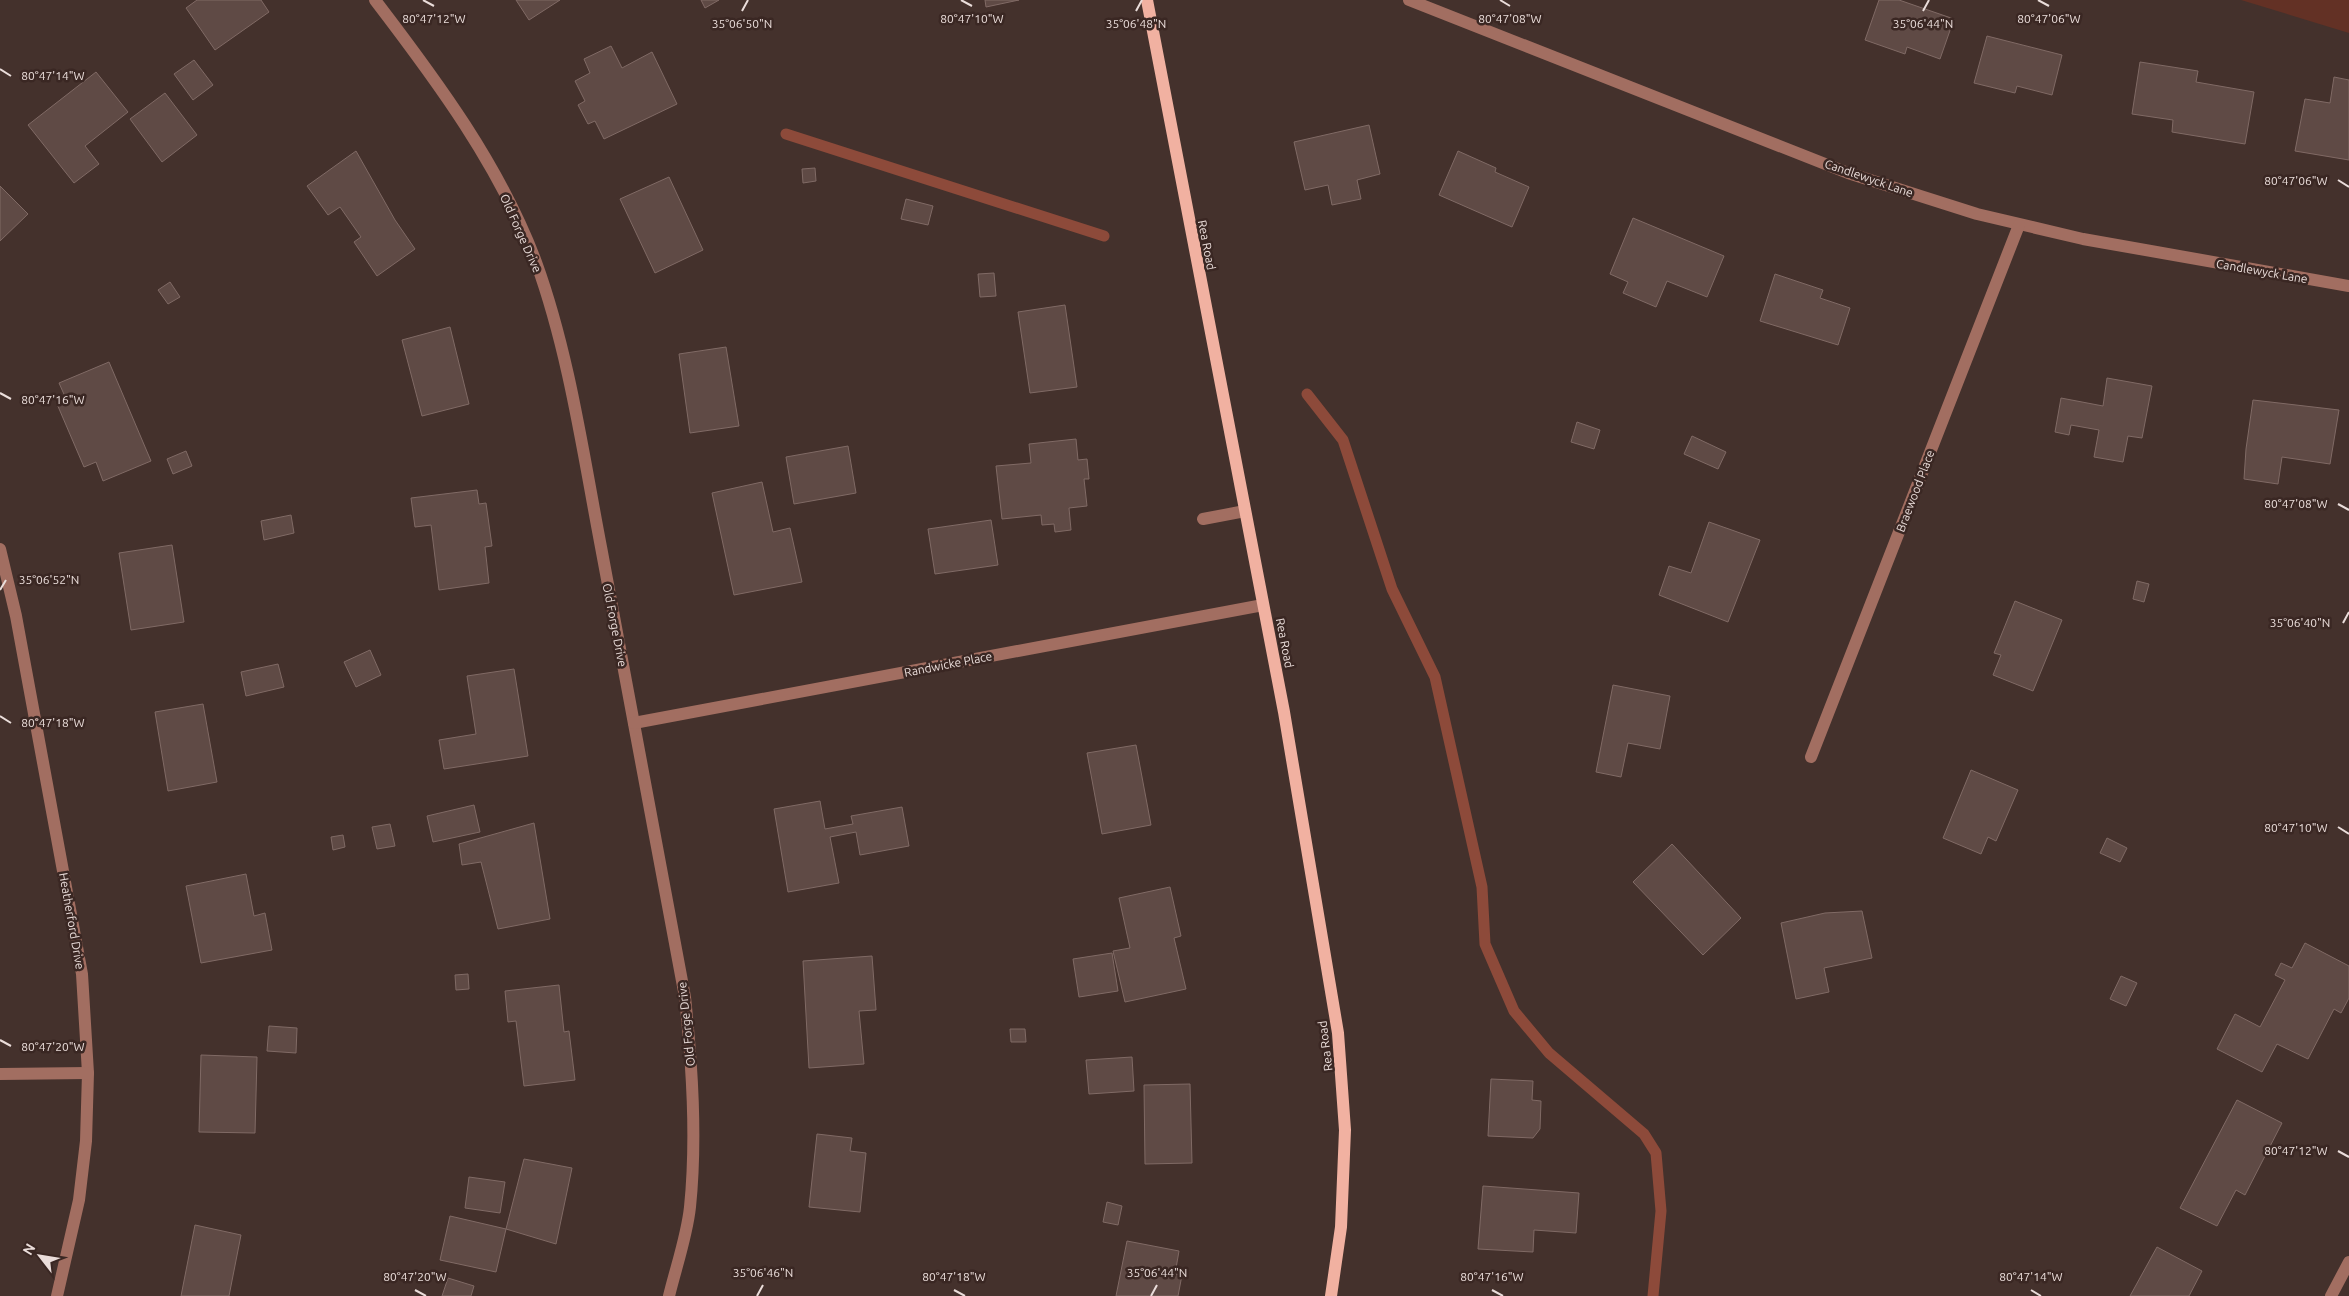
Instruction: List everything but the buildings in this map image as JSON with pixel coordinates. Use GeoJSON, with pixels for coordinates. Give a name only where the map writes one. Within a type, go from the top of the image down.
{"type":"FeatureCollection","features":[{"type":"Feature","properties":{"kind":"main road","name":"Rea Road"},"geometry":{"type":"LineString","coordinates":[[1147,0],[1304,824],[1338,1033],[1345,1130],[1341,1226],[1331,1296]]}},
{"type":"Feature","properties":{"kind":"street","name":"Old Forge Drive"},"geometry":{"type":"LineString","coordinates":[[375,0],[472,134],[516,216],[536,263],[566,366],[685,997],[690,1050],[692,1156],[690,1208],[669,1296]]}},
{"type":"Feature","properties":{"kind":"street","name":"Candlewyck Lane"},"geometry":{"type":"LineString","coordinates":[[1409,0],[1848,173],[1977,214],[2083,239],[2349,286]]}},
{"type":"Feature","properties":{"kind":"street","name":"Braewood Place"},"geometry":{"type":"LineString","coordinates":[[1811,757],[2019,224]]}},
{"type":"Feature","properties":{"kind":"street"},"geometry":{"type":"LineString","coordinates":[[1203,519],[1245,511]]}},
{"type":"Feature","properties":{"kind":"street","name":"Heatherford Drive"},"geometry":{"type":"LineString","coordinates":[[0,549],[16,616],[82,974],[88,1073],[86,1141],[79,1200],[57,1296]]}},
{"type":"Feature","properties":{"kind":"street","name":"Randwicke Place"},"geometry":{"type":"LineString","coordinates":[[634,723],[1263,605]]}},
{"type":"Feature","properties":{"kind":"street"},"geometry":{"type":"LineString","coordinates":[[0,1074],[88,1073]]}},
{"type":"Feature","properties":{"kind":"street"},"geometry":{"type":"LineString","coordinates":[[2331,1296],[2349,1262]]}},
{"type":"Feature","properties":{"kind":"shaded area"},"geometry":{"type":"Polygon","coordinates":[[[2241,0],[2349,0],[2349,33],[2241,0]]]}},
{"type":"Feature","properties":{"kind":"waterway"},"geometry":{"type":"LineString","coordinates":[[786,134],[1104,236]]}},
{"type":"Feature","properties":{"kind":"waterway"},"geometry":{"type":"LineString","coordinates":[[1307,394],[1343,440],[1392,589],[1435,677],[1482,887],[1485,944],[1514,1011],[1549,1053],[1644,1134],[1656,1153],[1661,1211],[1653,1296]]}}]}
